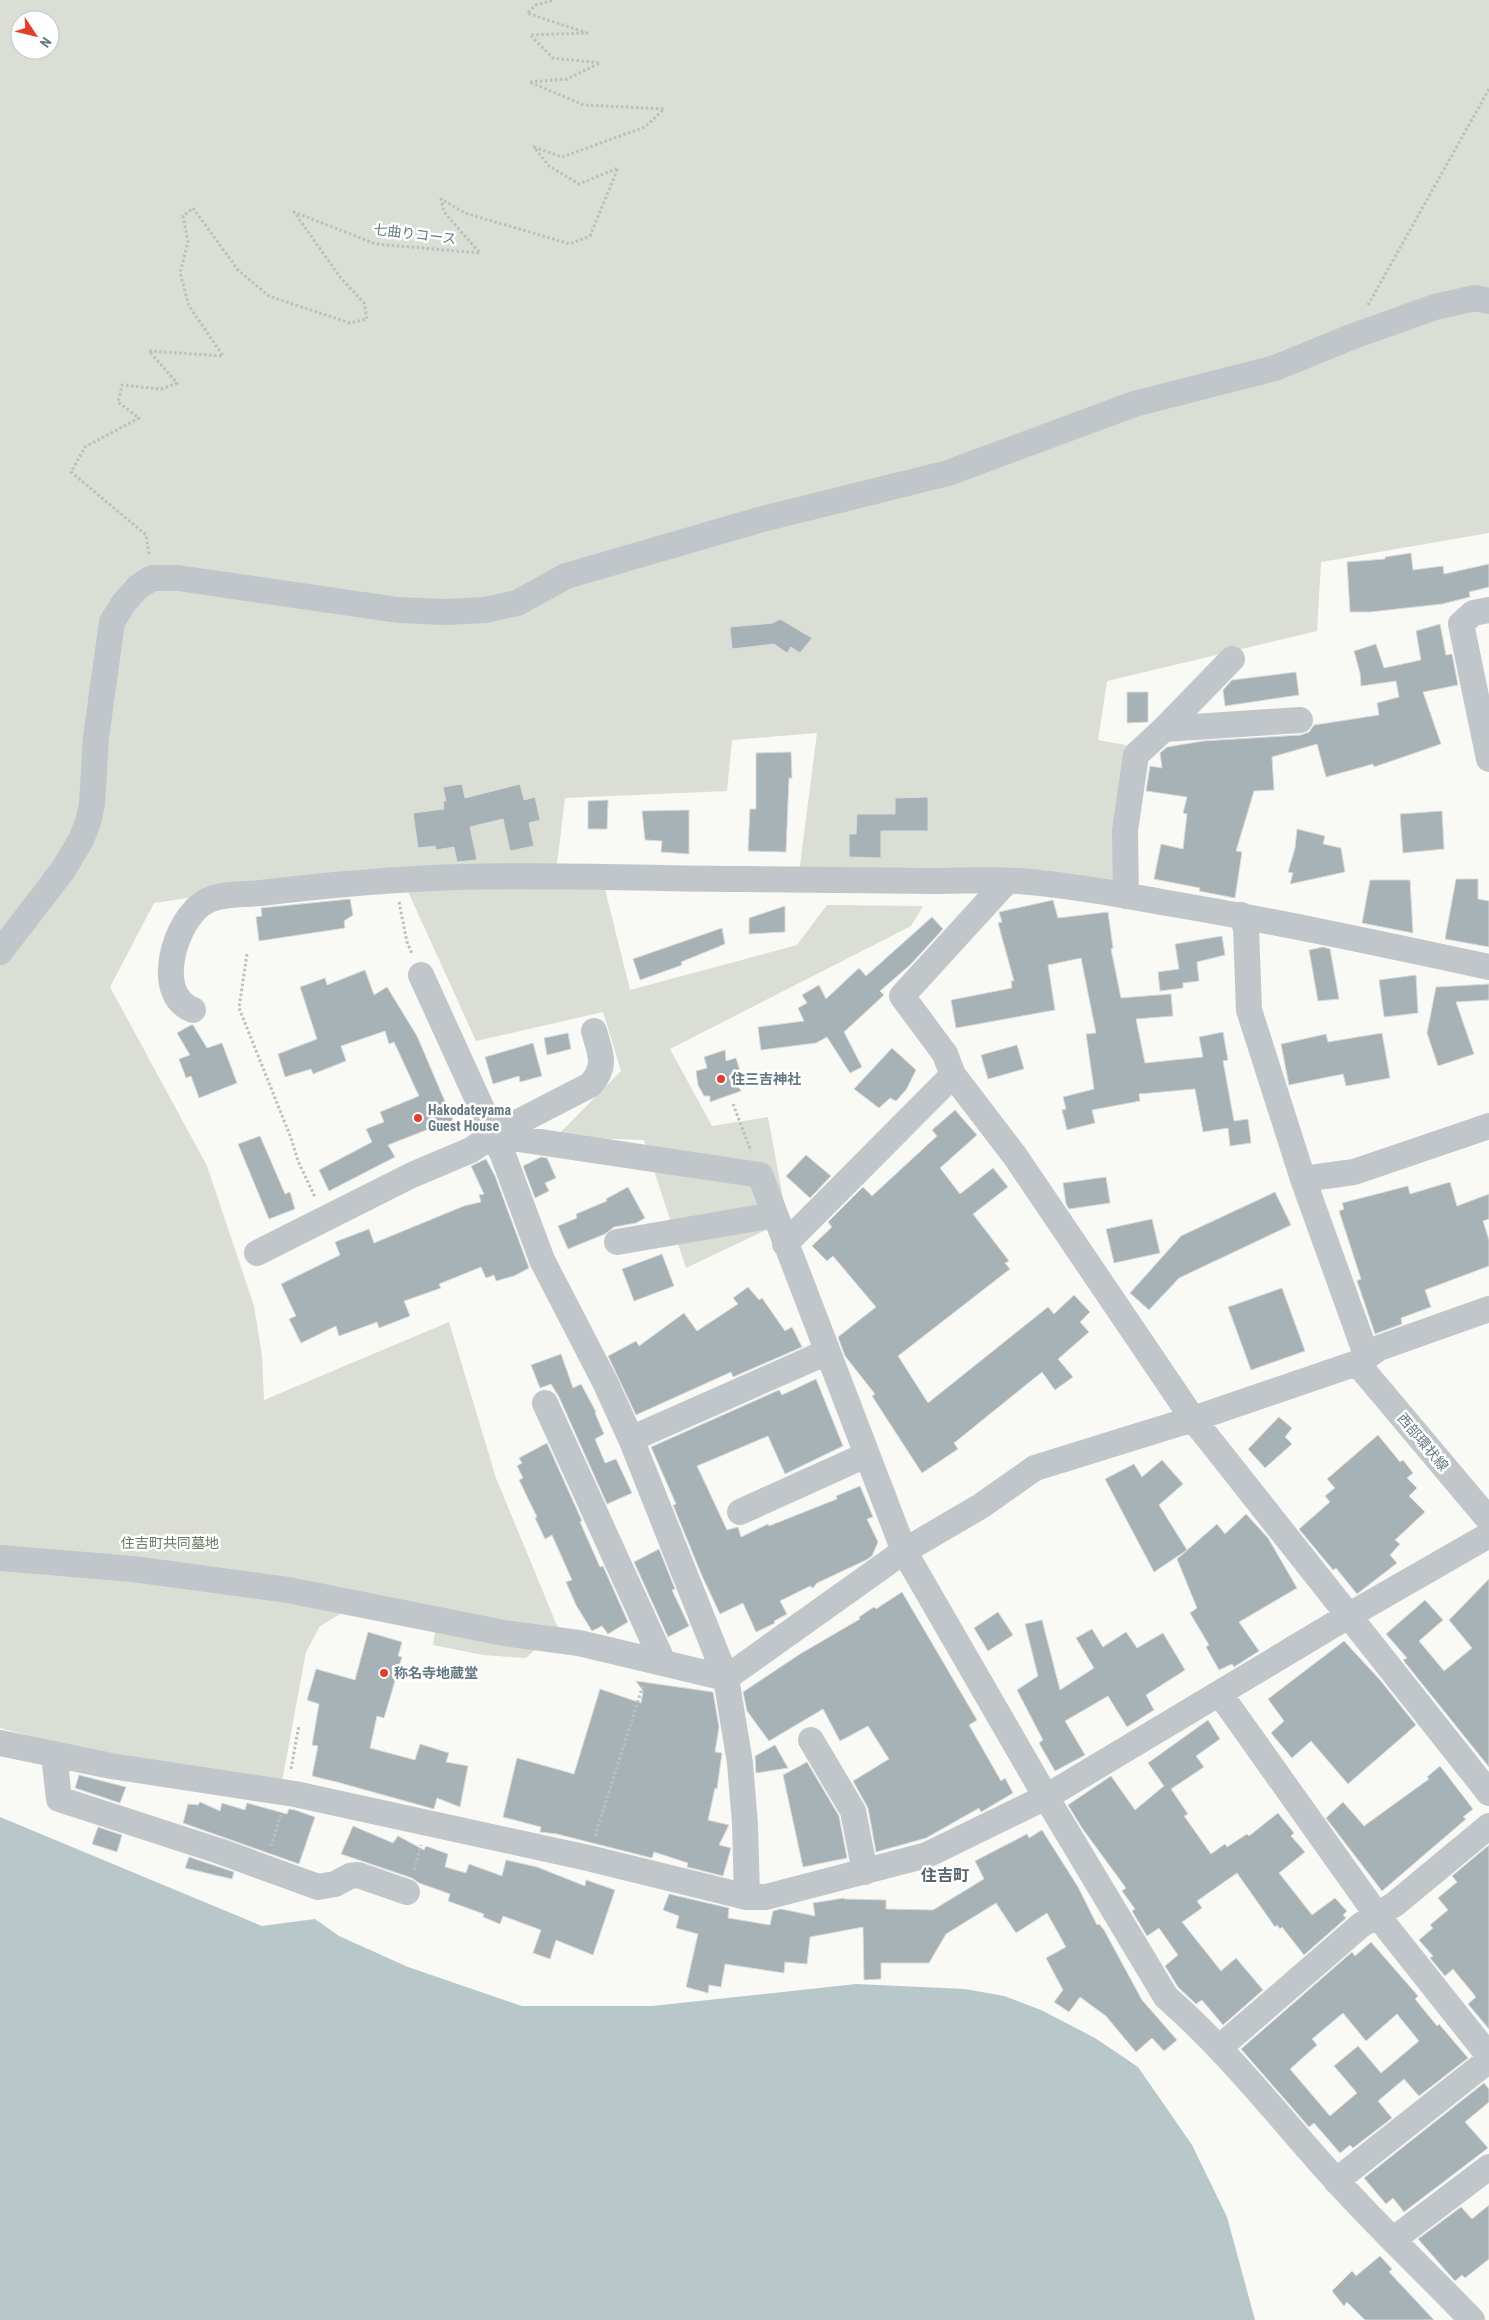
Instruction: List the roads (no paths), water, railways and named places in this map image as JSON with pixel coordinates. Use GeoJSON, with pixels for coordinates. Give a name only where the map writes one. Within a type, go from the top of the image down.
{"type":"FeatureCollection","features":[{"type":"Feature","properties":{"kind":"street"},"geometry":{"type":"LineString","coordinates":[[0,952],[63,870],[81,840],[92,804],[96,737],[112,622],[123,604],[133,593],[152,578],[178,578],[398,610],[445,612],[485,610],[517,603],[566,576],[759,520],[948,473],[1134,404],[1275,368],[1351,336],[1434,307],[1475,298],[1489,301]]}},
{"type":"Feature","properties":{"kind":"street"},"geometry":{"type":"LineString","coordinates":[[1489,610],[1473,613],[1462,624],[1489,759]]}},
{"type":"Feature","properties":{"kind":"street"},"geometry":{"type":"LineString","coordinates":[[1126,896],[1125,831],[1136,755],[1232,659]]}},
{"type":"Feature","properties":{"kind":"street"},"geometry":{"type":"LineString","coordinates":[[1164,729],[1300,720]]}},
{"type":"Feature","properties":{"kind":"street"},"geometry":{"type":"LineString","coordinates":[[193,1010],[183,1006],[178,1001],[173,988],[171,973],[172,954],[176,941],[192,912],[204,902],[221,897],[278,891],[460,877],[1007,881],[1126,896],[1241,915],[1489,967]]}},
{"type":"Feature","properties":{"kind":"street"},"geometry":{"type":"LineString","coordinates":[[1007,881],[902,996],[945,1054],[954,1075],[1015,1156],[1193,1419],[1489,1793]]}},
{"type":"Feature","properties":{"kind":"street"},"geometry":{"type":"LineString","coordinates":[[1241,915],[1246,928],[1249,1010],[1362,1360]]}},
{"type":"Feature","properties":{"kind":"street"},"geometry":{"type":"LineString","coordinates":[[421,976],[503,1155],[542,1260],[605,1382],[631,1439],[726,1678],[740,1763],[745,1824],[747,1897]]}},
{"type":"Feature","properties":{"kind":"street"},"geometry":{"type":"LineString","coordinates":[[257,1253],[412,1175],[471,1150],[493,1135],[590,1085],[598,1076],[602,1057],[594,1031]]}},
{"type":"Feature","properties":{"kind":"street"},"geometry":{"type":"LineString","coordinates":[[785,1244],[954,1075]]}},
{"type":"Feature","properties":{"kind":"street"},"geometry":{"type":"LineString","coordinates":[[1303,1179],[1354,1172],[1489,1126]]}},
{"type":"Feature","properties":{"kind":"street"},"geometry":{"type":"LineString","coordinates":[[493,1135],[760,1175],[826,1352],[904,1551],[1046,1797],[1166,1997],[1195,2022],[1336,2181],[1472,2320],[1489,2306]]}},
{"type":"Feature","properties":{"kind":"street"},"geometry":{"type":"LineString","coordinates":[[618,1242],[774,1215]]}},
{"type":"Feature","properties":{"kind":"street"},"geometry":{"type":"LineString","coordinates":[[0,1558],[181,1576],[288,1590],[372,1616],[579,1644],[726,1678],[904,1551],[981,1506],[1035,1468],[1193,1419],[1362,1360],[1379,1348],[1489,1309]]}},
{"type":"Feature","properties":{"kind":"street"},"geometry":{"type":"LineString","coordinates":[[631,1439],[826,1352]]}},
{"type":"Feature","properties":{"kind":"street","name":"西部環状線"},"geometry":{"type":"LineString","coordinates":[[1362,1360],[1489,1520]]}},
{"type":"Feature","properties":{"kind":"street"},"geometry":{"type":"LineString","coordinates":[[545,1403],[657,1661]]}},
{"type":"Feature","properties":{"kind":"street"},"geometry":{"type":"LineString","coordinates":[[740,1512],[866,1454]]}},
{"type":"Feature","properties":{"kind":"street"},"geometry":{"type":"LineString","coordinates":[[0,1743],[111,1766],[288,1793],[588,1858],[747,1897],[766,1897],[927,1855],[1046,1797],[1348,1616],[1489,1535]]}},
{"type":"Feature","properties":{"kind":"street"},"geometry":{"type":"LineString","coordinates":[[1220,1694],[1377,1915],[1489,2056]]}},
{"type":"Feature","properties":{"kind":"street"},"geometry":{"type":"LineString","coordinates":[[811,1740],[853,1811],[865,1872]]}},
{"type":"Feature","properties":{"kind":"street"},"geometry":{"type":"LineString","coordinates":[[54,1754],[59,1799],[318,1887],[335,1884],[350,1876],[358,1875],[407,1892]]}},
{"type":"Feature","properties":{"kind":"street"},"geometry":{"type":"LineString","coordinates":[[1219,2048],[1361,1925],[1395,1904],[1489,1826]]}},
{"type":"Feature","properties":{"kind":"street"},"geometry":{"type":"LineString","coordinates":[[1336,2181],[1489,2060]]}},
{"type":"Feature","properties":{"kind":"street"},"geometry":{"type":"LineString","coordinates":[[1394,2239],[1489,2167]]}},
{"type":"Feature","properties":{"kind":"place","name":"住三吉神社"},"geometry":{"type":"Point","coordinates":[721,1079]}},
{"type":"Feature","properties":{"kind":"place","name":"Hakodateyama Guest House"},"geometry":{"type":"Point","coordinates":[418,1118]}},
{"type":"Feature","properties":{"kind":"place","name":"称名寺地蔵堂"},"geometry":{"type":"Point","coordinates":[384,1673]}},
{"type":"Feature","properties":{"kind":"district","name":"住吉町"},"geometry":{"type":"Point","coordinates":[945,1875]}},
{"type":"Feature","properties":{"kind":"park label","name":"住吉町共同墓地"},"geometry":{"type":"Point","coordinates":[170,1543]}}]}
